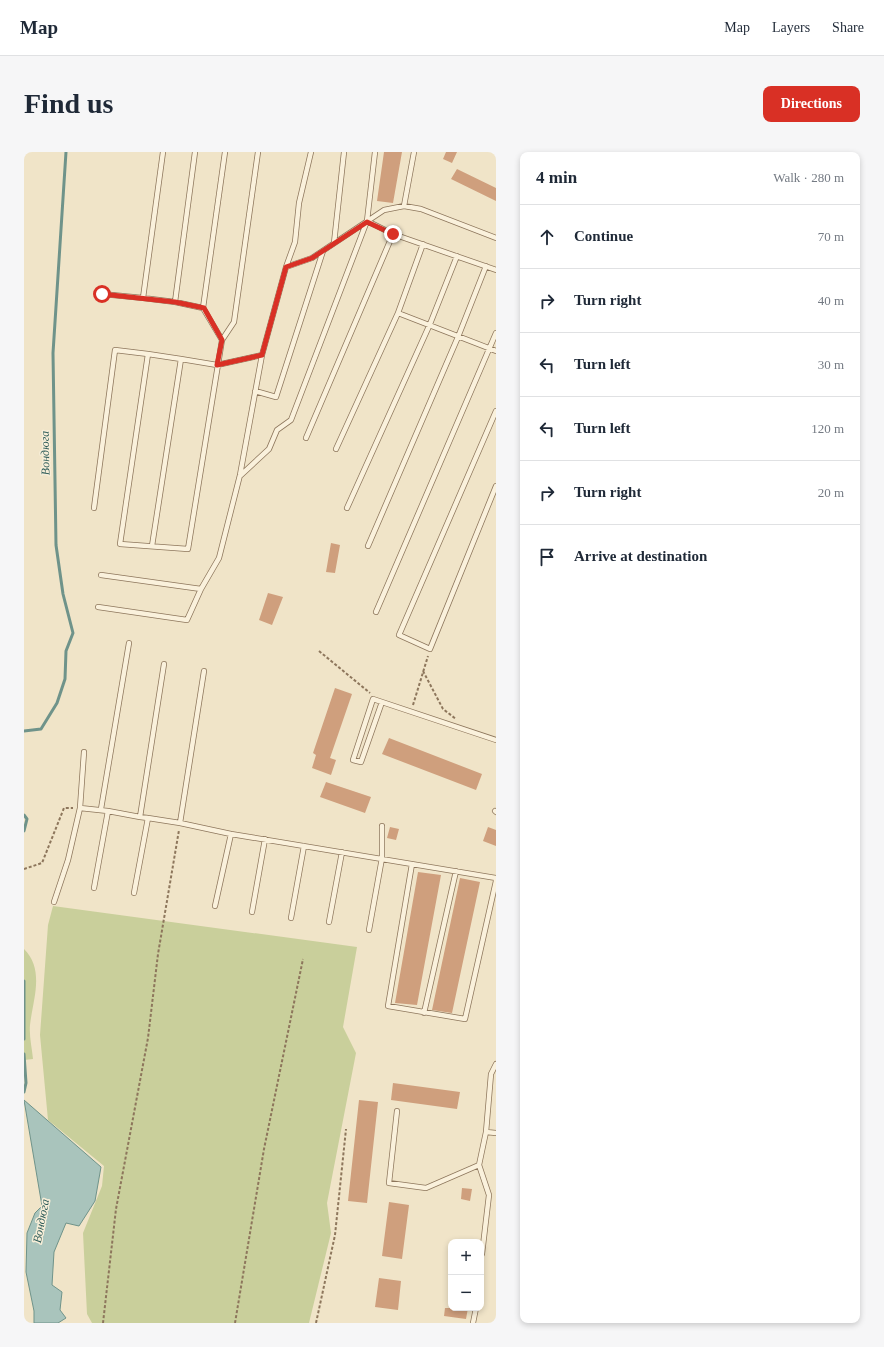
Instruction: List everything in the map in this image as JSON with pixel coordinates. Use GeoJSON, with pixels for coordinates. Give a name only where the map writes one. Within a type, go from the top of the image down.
{"type":"FeatureCollection","features":[{"type":"Feature","properties":{"kind":"lane"},"geometry":{"type":"LineString","coordinates":[[143,298],[163,152]]}},
{"type":"Feature","properties":{"kind":"lane"},"geometry":{"type":"LineString","coordinates":[[175,302],[195,152]]}},
{"type":"Feature","properties":{"kind":"lane"},"geometry":{"type":"LineString","coordinates":[[222,340],[204,308],[225,152]]}},
{"type":"Feature","properties":{"kind":"lane"},"geometry":{"type":"LineString","coordinates":[[148,354],[120,544],[188,548],[222,340],[234,322],[258,152]]}},
{"type":"Feature","properties":{"kind":"lane"},"geometry":{"type":"LineString","coordinates":[[98,607],[187,620],[201,589],[219,558],[240,475],[262,355],[286,267],[295,242],[299,203],[311,152]]}},
{"type":"Feature","properties":{"kind":"lane"},"geometry":{"type":"LineString","coordinates":[[334,244],[344,152]]}},
{"type":"Feature","properties":{"kind":"lane"},"geometry":{"type":"LineString","coordinates":[[240,475],[269,449],[278,430],[291,420],[367,222],[375,152]]}},
{"type":"Feature","properties":{"kind":"lane"},"geometry":{"type":"LineString","coordinates":[[404,206],[414,152]]}},
{"type":"Feature","properties":{"kind":"lane"},"geometry":{"type":"LineString","coordinates":[[286,267],[312,258],[384,210],[404,206],[421,209],[496,238]]}},
{"type":"Feature","properties":{"kind":"lane"},"geometry":{"type":"LineString","coordinates":[[367,222],[393,234],[496,270]]}},
{"type":"Feature","properties":{"kind":"lane"},"geometry":{"type":"LineString","coordinates":[[306,438],[393,234]]}},
{"type":"Feature","properties":{"kind":"lane"},"geometry":{"type":"LineString","coordinates":[[336,449],[398,313],[423,244]]}},
{"type":"Feature","properties":{"kind":"lane"},"geometry":{"type":"LineString","coordinates":[[255,391],[276,397],[323,251]]}},
{"type":"Feature","properties":{"kind":"lane"},"geometry":{"type":"LineString","coordinates":[[347,508],[430,324],[457,256]]}},
{"type":"Feature","properties":{"kind":"lane"},"geometry":{"type":"LineString","coordinates":[[368,546],[458,337],[486,266]]}},
{"type":"Feature","properties":{"kind":"lane"},"geometry":{"type":"LineString","coordinates":[[102,294],[175,302],[204,308]]}},
{"type":"Feature","properties":{"kind":"lane"},"geometry":{"type":"LineString","coordinates":[[398,313],[430,324],[458,337],[496,351]]}},
{"type":"Feature","properties":{"kind":"lane"},"geometry":{"type":"LineString","coordinates":[[376,612],[496,333]]}},
{"type":"Feature","properties":{"kind":"lane"},"geometry":{"type":"LineString","coordinates":[[94,508],[115,350],[217,365],[262,355]]}},
{"type":"Feature","properties":{"kind":"lane"},"geometry":{"type":"LineString","coordinates":[[152,546],[181,359]]}},
{"type":"Feature","properties":{"kind":"lane"},"geometry":{"type":"LineString","coordinates":[[496,411],[399,635],[430,649],[496,486]]}},
{"type":"Feature","properties":{"kind":"lane"},"geometry":{"type":"LineString","coordinates":[[101,575],[201,589]]}},
{"type":"Feature","properties":{"kind":"lane"},"geometry":{"type":"LineString","coordinates":[[101,809],[129,643]]}},
{"type":"Feature","properties":{"kind":"lane"},"geometry":{"type":"LineString","coordinates":[[140,816],[164,664]]}},
{"type":"Feature","properties":{"kind":"lane"},"geometry":{"type":"LineString","coordinates":[[180,823],[204,671]]}},
{"type":"Feature","properties":{"kind":"lane"},"geometry":{"type":"LineString","coordinates":[[382,702],[361,762],[353,760],[373,699],[382,702],[411,712],[496,740]]}},
{"type":"Feature","properties":{"kind":"lane"},"geometry":{"type":"LineString","coordinates":[[54,902],[68,860],[80,808],[84,752]]}},
{"type":"Feature","properties":{"kind":"lane"},"geometry":{"type":"LineString","coordinates":[[80,808],[101,809],[231,834],[496,878]]}},
{"type":"Feature","properties":{"kind":"lane"},"geometry":{"type":"LineString","coordinates":[[94,888],[108,811]]}},
{"type":"Feature","properties":{"kind":"lane"},"geometry":{"type":"LineString","coordinates":[[134,893],[148,818]]}},
{"type":"Feature","properties":{"kind":"lane"},"geometry":{"type":"LineString","coordinates":[[369,930],[382,858],[382,826]]}},
{"type":"Feature","properties":{"kind":"lane"},"geometry":{"type":"LineString","coordinates":[[215,906],[231,834]]}},
{"type":"Feature","properties":{"kind":"lane"},"geometry":{"type":"LineString","coordinates":[[252,912],[265,839]]}},
{"type":"Feature","properties":{"kind":"lane"},"geometry":{"type":"LineString","coordinates":[[290,918],[304,846]]}},
{"type":"Feature","properties":{"kind":"lane"},"geometry":{"type":"LineString","coordinates":[[329,922],[342,852]]}},
{"type":"Feature","properties":{"kind":"lane"},"geometry":{"type":"LineString","coordinates":[[412,864],[388,1006],[465,1019],[496,881]]}},
{"type":"Feature","properties":{"kind":"lane"},"geometry":{"type":"LineString","coordinates":[[424,1013],[456,871]]}},
{"type":"Feature","properties":{"kind":"lane"},"geometry":{"type":"LineString","coordinates":[[484,1239],[489,1195],[479,1165],[486,1132],[491,1074],[496,1064]]}},
{"type":"Feature","properties":{"kind":"lane"},"geometry":{"type":"LineString","coordinates":[[398,1111],[389,1183],[426,1188],[479,1165]]}},
{"type":"Feature","properties":{"kind":"lane"},"geometry":{"type":"LineString","coordinates":[[486,1132],[496,1132]]}},
{"type":"Feature","properties":{"kind":"lane"},"geometry":{"type":"LineString","coordinates":[[473,1323],[475,1311]]}},
{"type":"Feature","properties":{"kind":"path"},"geometry":{"type":"LineString","coordinates":[[411,712],[430,649]]}},
{"type":"Feature","properties":{"kind":"path"},"geometry":{"type":"LineString","coordinates":[[319,650],[370,693],[373,699]]}},
{"type":"Feature","properties":{"kind":"path"},"geometry":{"type":"LineString","coordinates":[[423,671],[443,709],[462,723]]}},
{"type":"Feature","properties":{"kind":"path"},"geometry":{"type":"LineString","coordinates":[[24,868],[42,863],[64,808],[80,808]]}},
{"type":"Feature","properties":{"kind":"path"},"geometry":{"type":"LineString","coordinates":[[103,1323],[116,1209],[148,1038],[158,954],[180,823]]}},
{"type":"Feature","properties":{"kind":"path"},"geometry":{"type":"LineString","coordinates":[[235,1323],[264,1149],[303,959]]}},
{"type":"Feature","properties":{"kind":"path"},"geometry":{"type":"LineString","coordinates":[[316,1323],[335,1235],[346,1129]]}},
{"type":"Feature","properties":{"kind":"green space"},"geometry":{"type":"Polygon","coordinates":[[[53,906],[357,947],[343,1027],[356,1053],[327,1203],[331,1233],[309,1323],[92,1323],[87,1314],[83,1233],[102,1186],[104,1166],[48,1120],[40,1035],[48,925],[53,906]]]}},
{"type":"Feature","properties":{"kind":"green space"},"geometry":{"type":"Polygon","coordinates":[[[24,949],[34,966],[36,985],[30,1025],[33,1059],[24,1060],[24,949]]]}},
{"type":"Feature","properties":{"kind":"water"},"geometry":{"type":"Polygon","coordinates":[[[24,1100],[101,1167],[95,1201],[79,1226],[66,1223],[54,1252],[52,1285],[62,1292],[60,1310],[66,1318],[58,1323],[34,1323],[34,1311],[26,1272],[27,1233],[35,1213],[42,1206],[24,1100]]]}},
{"type":"Feature","properties":{"kind":"building"},"geometry":{"type":"Polygon","coordinates":[[[384,152],[402,152],[393,203],[377,201],[384,152]]]}},
{"type":"Feature","properties":{"kind":"building"},"geometry":{"type":"Polygon","coordinates":[[[446,152],[457,152],[452,163],[443,159],[446,152]]]}},
{"type":"Feature","properties":{"kind":"building"},"geometry":{"type":"Polygon","coordinates":[[[457,169],[496,188],[496,201],[451,179],[457,169]]]}},
{"type":"Feature","properties":{"kind":"building"},"geometry":{"type":"Polygon","coordinates":[[[331,543],[340,545],[335,573],[326,572],[331,543]]]}},
{"type":"Feature","properties":{"kind":"building"},"geometry":{"type":"Polygon","coordinates":[[[268,593],[283,597],[272,625],[259,620],[268,593]]]}},
{"type":"Feature","properties":{"kind":"building"},"geometry":{"type":"Polygon","coordinates":[[[335,688],[352,694],[330,758],[336,760],[331,775],[312,768],[316,755],[313,753],[335,688]]]}},
{"type":"Feature","properties":{"kind":"building"},"geometry":{"type":"Polygon","coordinates":[[[389,738],[482,774],[476,790],[382,754],[389,738]]]}},
{"type":"Feature","properties":{"kind":"building"},"geometry":{"type":"Polygon","coordinates":[[[326,782],[371,797],[365,813],[320,797],[326,782]]]}},
{"type":"Feature","properties":{"kind":"building"},"geometry":{"type":"Polygon","coordinates":[[[390,827],[399,829],[396,840],[387,838],[390,827]]]}},
{"type":"Feature","properties":{"kind":"building"},"geometry":{"type":"Polygon","coordinates":[[[488,827],[496,830],[496,846],[483,841],[488,827]]]}},
{"type":"Feature","properties":{"kind":"building"},"geometry":{"type":"Polygon","coordinates":[[[418,872],[441,875],[417,1005],[395,1003],[418,872]]]}},
{"type":"Feature","properties":{"kind":"building"},"geometry":{"type":"Polygon","coordinates":[[[460,878],[480,882],[452,1013],[432,1010],[460,878]]]}},
{"type":"Feature","properties":{"kind":"building"},"geometry":{"type":"Polygon","coordinates":[[[393,1083],[460,1092],[457,1109],[391,1100],[393,1083]]]}},
{"type":"Feature","properties":{"kind":"building"},"geometry":{"type":"Polygon","coordinates":[[[359,1100],[378,1102],[367,1203],[348,1201],[359,1100]]]}},
{"type":"Feature","properties":{"kind":"building"},"geometry":{"type":"Polygon","coordinates":[[[462,1188],[472,1189],[470,1201],[461,1199],[462,1188]]]}},
{"type":"Feature","properties":{"kind":"building"},"geometry":{"type":"Polygon","coordinates":[[[389,1202],[409,1205],[402,1259],[382,1256],[389,1202]]]}},
{"type":"Feature","properties":{"kind":"building"},"geometry":{"type":"Polygon","coordinates":[[[379,1278],[401,1281],[398,1310],[375,1307],[379,1278]]]}},
{"type":"Feature","properties":{"kind":"building"},"geometry":{"type":"Polygon","coordinates":[[[445,1308],[448,1308],[448,1311],[467,1311],[466,1319],[444,1316],[445,1308]]]}},
{"type":"Feature","properties":{"kind":"waterway","name":"Вондюга"},"geometry":{"type":"LineString","coordinates":[[24,731],[41,729],[57,703],[65,679],[66,651],[73,633],[63,594],[56,545],[53,353],[66,152]]}},
{"type":"Feature","properties":{"kind":"waterway","name":"Вондюга"},"geometry":{"type":"LineString","coordinates":[[24,815],[27,819],[24,831]]}},
{"type":"Feature","properties":{"kind":"waterway","name":"Вондюга"},"geometry":{"type":"LineString","coordinates":[[24,981],[24,1039]]}},
{"type":"Feature","properties":{"kind":"waterway","name":"Вондюга"},"geometry":{"type":"LineString","coordinates":[[24,1054],[26,1083],[24,1092]]}},
{"type":"Feature","properties":{"kind":"route"},"geometry":{"type":"LineString","coordinates":[[102,294],[175,302],[204,308],[222,340],[217,365],[262,355],[286,267],[312,258],[367,222],[393,234]]}}]}
